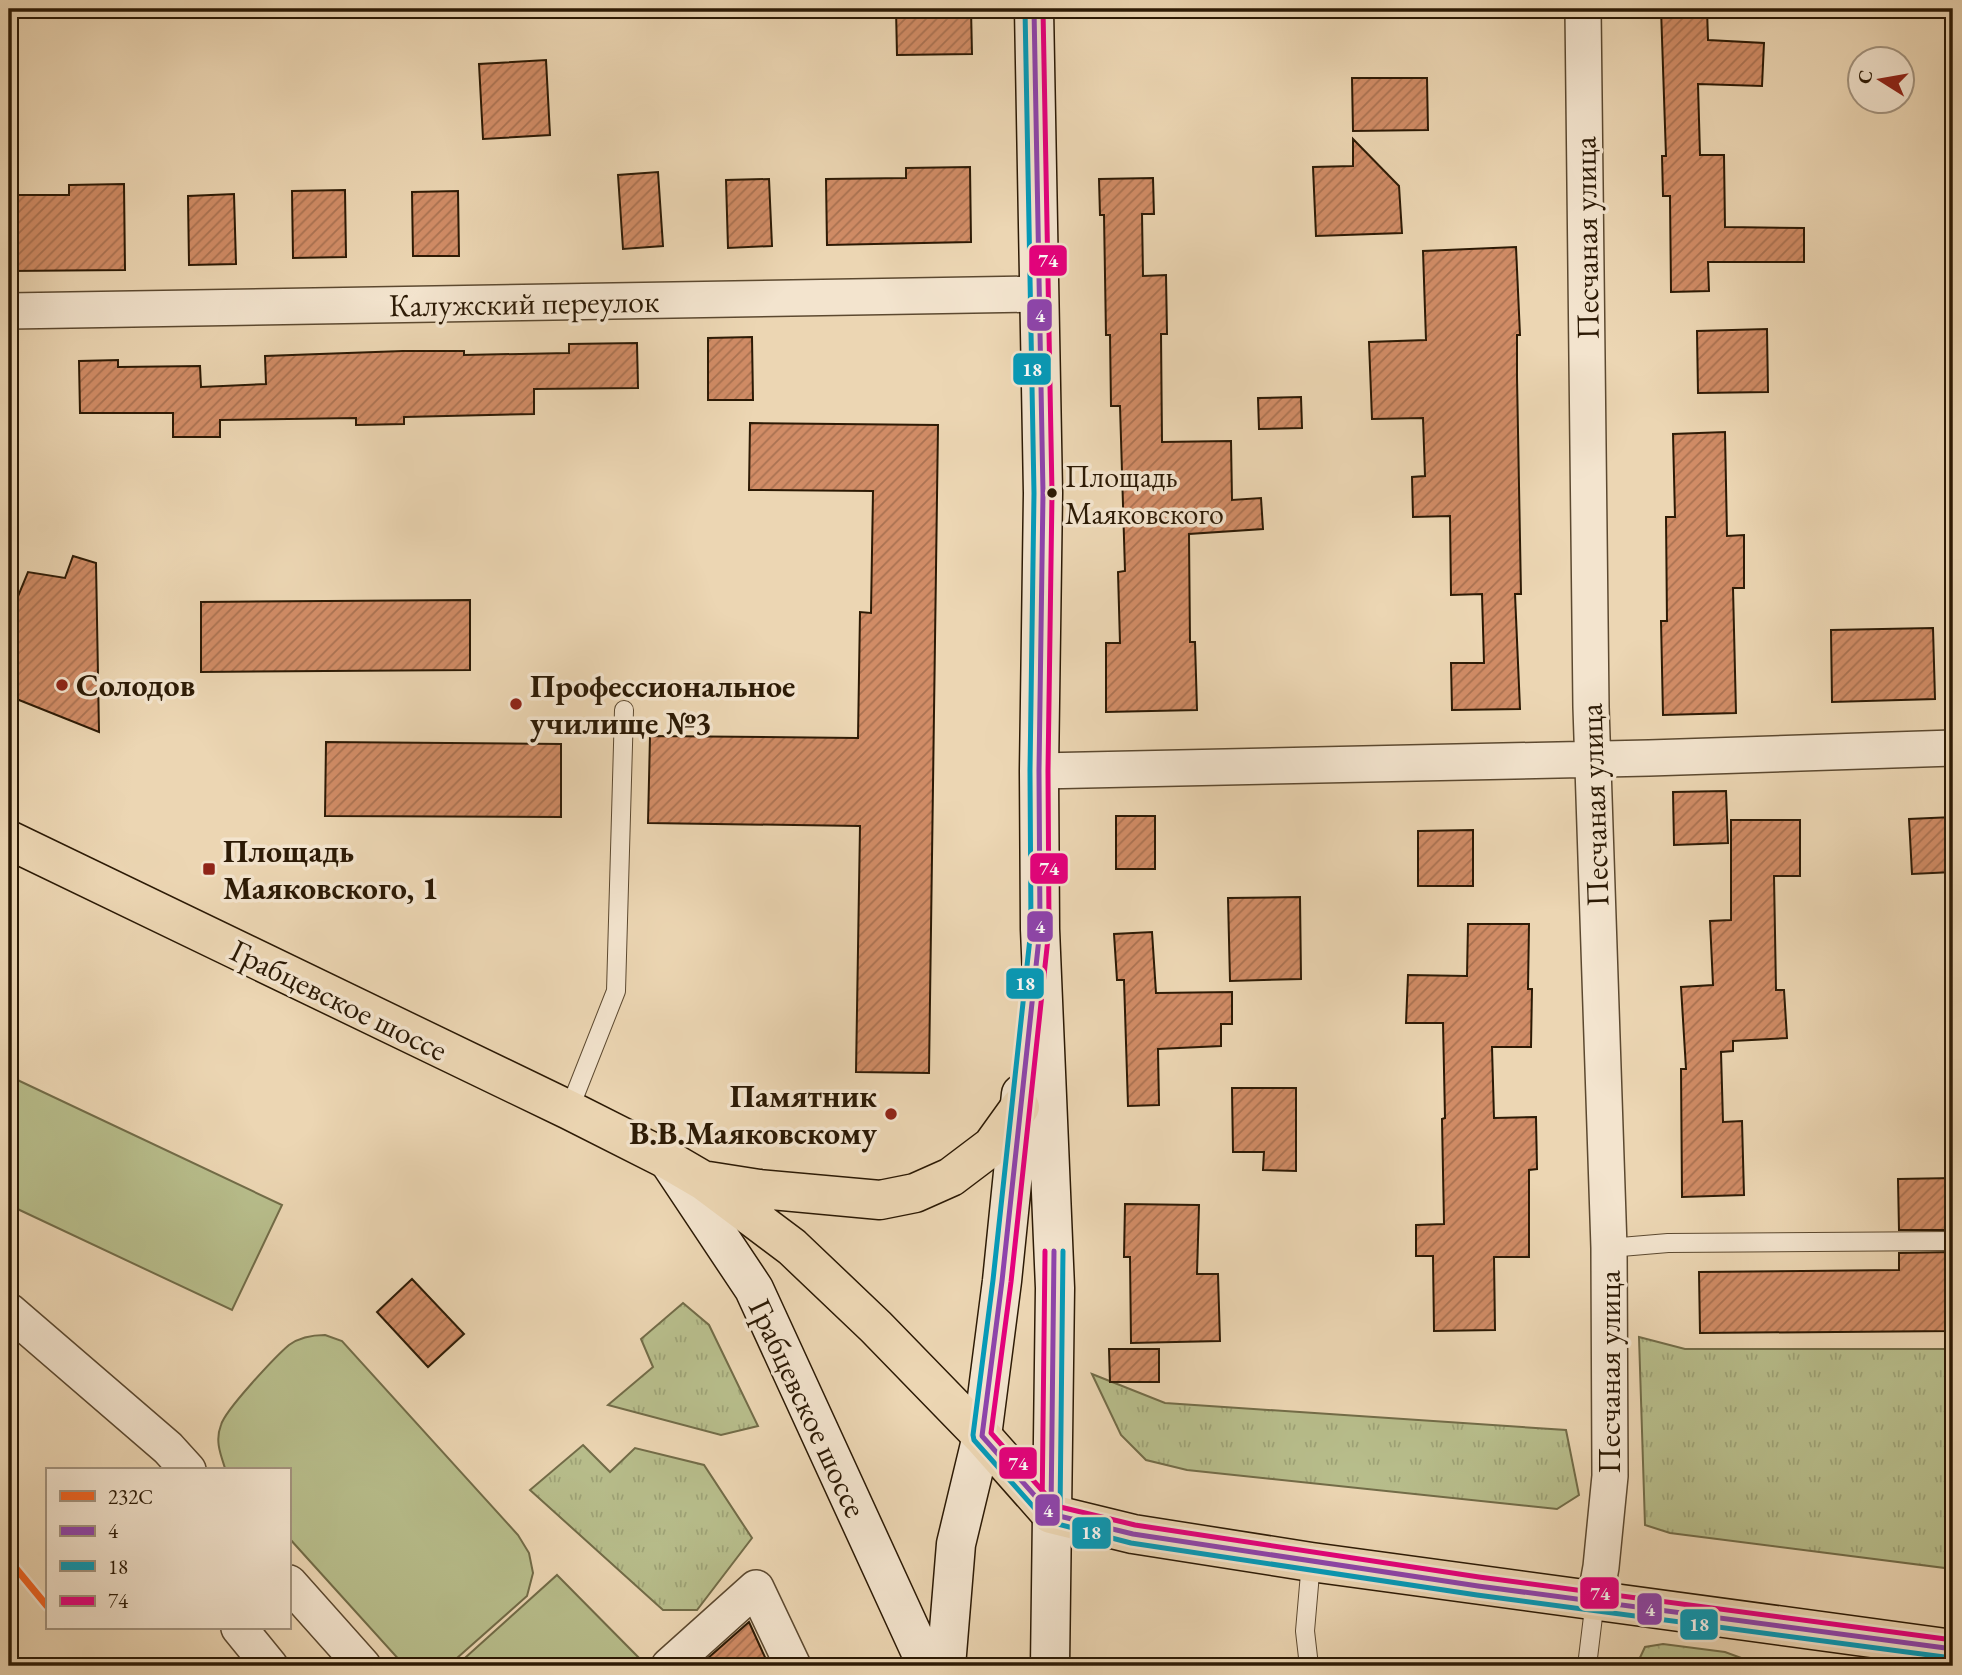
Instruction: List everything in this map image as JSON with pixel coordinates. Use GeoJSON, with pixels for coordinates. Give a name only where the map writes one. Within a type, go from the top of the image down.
{"type":"FeatureCollection","features":[{"type":"Feature","properties":{"kind":"main road"},"geometry":{"type":"LineString","coordinates":[[1034,9],[1043,493],[1040,929],[1055,1287],[1050,1666]]}},
{"type":"Feature","properties":{"kind":"main road","name":"Грабцевское шоссе"},"geometry":{"type":"LineString","coordinates":[[9,840],[569,1110],[704,1181],[792,1247],[876,1326],[982,1436],[1051,1514]]}},
{"type":"Feature","properties":{"kind":"main road"},"geometry":{"type":"LineString","coordinates":[[946,1666],[956,1544],[982,1436],[1002,1281],[1040,929]]}},
{"type":"Feature","properties":{"kind":"main road"},"geometry":{"type":"LineString","coordinates":[[704,1181],[880,1200],[915,1193],[951,1177],[992,1146],[1020,1107]]}},
{"type":"Feature","properties":{"kind":"main road","name":"Грабцевское шоссе"},"geometry":{"type":"LineString","coordinates":[[668,1160],[754,1289],[927,1666]]}},
{"type":"Feature","properties":{"kind":"main road"},"geometry":{"type":"LineString","coordinates":[[1051,1514],[1133,1534],[1311,1562],[1595,1600],[1938,1654]]}},
{"type":"Feature","properties":{"kind":"street","name":"Песчаная улица"},"geometry":{"type":"LineString","coordinates":[[1583,9],[1592,759],[1609,1248],[1610,1476],[1595,1600]]}},
{"type":"Feature","properties":{"kind":"street","name":"Калужский переулок"},"geometry":{"type":"LineString","coordinates":[[9,311],[1039,294]]}},
{"type":"Feature","properties":{"kind":"street"},"geometry":{"type":"LineString","coordinates":[[1039,771],[1953,748]]}},
{"type":"Feature","properties":{"kind":"street"},"geometry":{"type":"LineString","coordinates":[[9,1311],[169,1463]]}},
{"type":"Feature","properties":{"kind":"street"},"geometry":{"type":"LineString","coordinates":[[290,1584],[363,1666]]}},
{"type":"Feature","properties":{"kind":"street"},"geometry":{"type":"LineString","coordinates":[[669,1666],[756,1588],[793,1666]]}},
{"type":"Feature","properties":{"kind":"street"},"geometry":{"type":"LineString","coordinates":[[241,1630],[270,1666]]}},
{"type":"Feature","properties":{"kind":"lane"},"geometry":{"type":"LineString","coordinates":[[569,1110],[616,991],[624,710]]}},
{"type":"Feature","properties":{"kind":"lane"},"geometry":{"type":"LineString","coordinates":[[1609,1248],[1668,1243],[1953,1241]]}},
{"type":"Feature","properties":{"kind":"lane"},"geometry":{"type":"LineString","coordinates":[[1309,1666],[1305,1631],[1311,1562]]}},
{"type":"Feature","properties":{"kind":"lane"},"geometry":{"type":"LineString","coordinates":[[1587,1666],[1595,1600]]}},
{"type":"Feature","properties":{"kind":"green space"},"geometry":{"type":"Polygon","coordinates":[[[9,1076],[282,1205],[232,1310],[9,1205],[9,1076]]]}},
{"type":"Feature","properties":{"kind":"green space"},"geometry":{"type":"Polygon","coordinates":[[[683,1303],[709,1325],[758,1426],[721,1435],[608,1405],[653,1367],[641,1339],[683,1303]]]}},
{"type":"Feature","properties":{"kind":"green space"},"geometry":{"type":"Polygon","coordinates":[[[315,1335],[325,1335],[342,1341],[518,1535],[529,1553],[533,1573],[527,1596],[448,1666],[408,1666],[402,1663],[290,1539],[290,1468],[225,1468],[218,1436],[231,1408],[289,1345],[315,1335]]]}},
{"type":"Feature","properties":{"kind":"green space"},"geometry":{"type":"Polygon","coordinates":[[[1639,1337],[1685,1349],[1953,1349],[1953,1569],[1670,1533],[1645,1525],[1639,1337]]]}},
{"type":"Feature","properties":{"kind":"green space"},"geometry":{"type":"Polygon","coordinates":[[[1092,1374],[1165,1403],[1566,1430],[1579,1495],[1557,1509],[1187,1470],[1146,1460],[1121,1435],[1092,1374]]]}},
{"type":"Feature","properties":{"kind":"green space"},"geometry":{"type":"Polygon","coordinates":[[[583,1445],[610,1472],[635,1448],[704,1465],[752,1538],[697,1610],[663,1610],[530,1490],[583,1445]]]}},
{"type":"Feature","properties":{"kind":"green space"},"geometry":{"type":"Polygon","coordinates":[[[557,1575],[644,1663],[640,1666],[456,1666],[557,1575]]]}},
{"type":"Feature","properties":{"kind":"green space"},"geometry":{"type":"Polygon","coordinates":[[[1663,1644],[1725,1652],[1763,1666],[1636,1666],[1645,1647],[1663,1644]]]}},
{"type":"Feature","properties":{"kind":"building"},"geometry":{"type":"Polygon","coordinates":[[[896,9],[971,9],[972,54],[897,55],[896,9]]]}},
{"type":"Feature","properties":{"kind":"building"},"geometry":{"type":"Polygon","coordinates":[[[1661,9],[1707,9],[1708,40],[1764,43],[1762,86],[1698,84],[1700,155],[1724,155],[1725,227],[1804,228],[1804,262],[1708,262],[1709,291],[1671,292],[1670,196],[1663,196],[1662,156],[1666,156],[1661,9]]]}},
{"type":"Feature","properties":{"kind":"building"},"geometry":{"type":"Polygon","coordinates":[[[546,60],[550,135],[483,139],[479,64],[546,60]]]}},
{"type":"Feature","properties":{"kind":"building"},"geometry":{"type":"Polygon","coordinates":[[[1352,78],[1427,78],[1428,130],[1353,131],[1352,78]]]}},
{"type":"Feature","properties":{"kind":"building"},"geometry":{"type":"Polygon","coordinates":[[[1353,139],[1399,186],[1402,233],[1316,236],[1313,167],[1353,166],[1353,139]]]}},
{"type":"Feature","properties":{"kind":"building"},"geometry":{"type":"Polygon","coordinates":[[[970,167],[971,242],[827,245],[826,179],[906,178],[906,168],[970,167]]]}},
{"type":"Feature","properties":{"kind":"building"},"geometry":{"type":"Polygon","coordinates":[[[658,172],[663,246],[623,249],[618,175],[658,172]]]}},
{"type":"Feature","properties":{"kind":"building"},"geometry":{"type":"Polygon","coordinates":[[[1153,178],[1154,214],[1142,214],[1143,276],[1166,275],[1167,334],[1161,334],[1162,442],[1231,441],[1232,500],[1261,498],[1263,529],[1189,534],[1190,642],[1195,642],[1197,710],[1106,712],[1106,643],[1120,643],[1118,572],[1125,571],[1120,406],[1111,406],[1110,335],[1106,335],[1104,215],[1100,215],[1099,179],[1153,178]]]}},
{"type":"Feature","properties":{"kind":"building"},"geometry":{"type":"Polygon","coordinates":[[[769,179],[772,246],[728,248],[726,180],[769,179]]]}},
{"type":"Feature","properties":{"kind":"building"},"geometry":{"type":"Polygon","coordinates":[[[124,184],[125,270],[9,271],[9,195],[69,195],[69,185],[124,184]]]}},
{"type":"Feature","properties":{"kind":"building"},"geometry":{"type":"Polygon","coordinates":[[[345,190],[346,257],[293,258],[292,191],[345,190]]]}},
{"type":"Feature","properties":{"kind":"building"},"geometry":{"type":"Polygon","coordinates":[[[458,191],[459,256],[413,256],[412,192],[458,191]]]}},
{"type":"Feature","properties":{"kind":"building"},"geometry":{"type":"Polygon","coordinates":[[[234,194],[236,264],[189,265],[188,196],[234,194]]]}},
{"type":"Feature","properties":{"kind":"building"},"geometry":{"type":"Polygon","coordinates":[[[1516,247],[1520,335],[1517,335],[1517,377],[1521,594],[1515,594],[1520,709],[1452,710],[1451,663],[1484,663],[1482,594],[1451,595],[1450,516],[1413,517],[1412,477],[1425,476],[1423,418],[1372,419],[1369,342],[1426,340],[1423,251],[1516,247]]]}},
{"type":"Feature","properties":{"kind":"building"},"geometry":{"type":"Polygon","coordinates":[[[1767,329],[1768,392],[1698,393],[1697,331],[1767,329]]]}},
{"type":"Feature","properties":{"kind":"building"},"geometry":{"type":"Polygon","coordinates":[[[752,337],[753,400],[708,400],[708,338],[752,337]]]}},
{"type":"Feature","properties":{"kind":"building"},"geometry":{"type":"Polygon","coordinates":[[[637,343],[638,388],[534,389],[534,414],[404,417],[404,424],[356,425],[356,418],[220,420],[220,437],[173,437],[173,413],[80,413],[79,361],[118,360],[118,367],[200,366],[201,387],[266,384],[265,356],[403,351],[464,351],[464,355],[569,353],[569,344],[637,343]]]}},
{"type":"Feature","properties":{"kind":"building"},"geometry":{"type":"Polygon","coordinates":[[[1301,397],[1302,428],[1259,429],[1258,398],[1301,397]]]}},
{"type":"Feature","properties":{"kind":"building"},"geometry":{"type":"Polygon","coordinates":[[[750,423],[938,425],[929,1073],[856,1072],[860,826],[648,823],[650,736],[858,738],[860,612],[871,613],[873,491],[749,490],[750,423]]]}},
{"type":"Feature","properties":{"kind":"building"},"geometry":{"type":"Polygon","coordinates":[[[1725,432],[1727,536],[1744,535],[1744,588],[1733,588],[1736,713],[1663,715],[1661,621],[1667,621],[1666,517],[1675,517],[1673,434],[1725,432]]]}},
{"type":"Feature","properties":{"kind":"building"},"geometry":{"type":"Polygon","coordinates":[[[73,556],[96,563],[99,732],[9,696],[9,606],[14,606],[28,572],[65,578],[73,556]]]}},
{"type":"Feature","properties":{"kind":"building"},"geometry":{"type":"Polygon","coordinates":[[[470,600],[470,670],[201,672],[201,602],[470,600]]]}},
{"type":"Feature","properties":{"kind":"building"},"geometry":{"type":"Polygon","coordinates":[[[1933,628],[1935,699],[1832,702],[1831,630],[1933,628]]]}},
{"type":"Feature","properties":{"kind":"building"},"geometry":{"type":"Polygon","coordinates":[[[326,742],[561,744],[561,817],[325,816],[326,742]]]}},
{"type":"Feature","properties":{"kind":"building"},"geometry":{"type":"Polygon","coordinates":[[[1726,791],[1728,843],[1674,845],[1673,792],[1726,791]]]}},
{"type":"Feature","properties":{"kind":"building"},"geometry":{"type":"Polygon","coordinates":[[[1116,816],[1155,816],[1155,869],[1116,869],[1116,816]]]}},
{"type":"Feature","properties":{"kind":"building"},"geometry":{"type":"Polygon","coordinates":[[[1953,817],[1953,872],[1912,874],[1909,819],[1953,817]]]}},
{"type":"Feature","properties":{"kind":"building"},"geometry":{"type":"Polygon","coordinates":[[[1731,820],[1800,820],[1800,876],[1774,876],[1776,990],[1784,990],[1787,1038],[1733,1041],[1733,1051],[1721,1052],[1723,1122],[1742,1121],[1744,1195],[1682,1197],[1681,1069],[1686,1069],[1681,987],[1713,985],[1710,921],[1731,920],[1731,820]]]}},
{"type":"Feature","properties":{"kind":"building"},"geometry":{"type":"Polygon","coordinates":[[[1473,830],[1473,886],[1418,886],[1418,831],[1473,830]]]}},
{"type":"Feature","properties":{"kind":"building"},"geometry":{"type":"Polygon","coordinates":[[[1300,897],[1301,979],[1230,981],[1228,898],[1300,897]]]}},
{"type":"Feature","properties":{"kind":"building"},"geometry":{"type":"Polygon","coordinates":[[[1468,924],[1529,924],[1531,1047],[1492,1047],[1494,1118],[1536,1117],[1537,1169],[1529,1170],[1529,1257],[1494,1257],[1495,1330],[1434,1331],[1433,1256],[1416,1256],[1416,1225],[1444,1224],[1443,1023],[1406,1023],[1408,975],[1467,976],[1468,924]]]}},
{"type":"Feature","properties":{"kind":"building"},"geometry":{"type":"Polygon","coordinates":[[[1152,932],[1156,993],[1232,992],[1232,1024],[1221,1024],[1221,1046],[1158,1049],[1159,1105],[1128,1106],[1124,980],[1117,980],[1114,934],[1152,932]]]}},
{"type":"Feature","properties":{"kind":"building"},"geometry":{"type":"Polygon","coordinates":[[[1232,1088],[1296,1088],[1296,1171],[1263,1170],[1264,1152],[1233,1152],[1232,1088]]]}},
{"type":"Feature","properties":{"kind":"building"},"geometry":{"type":"Polygon","coordinates":[[[1953,1178],[1953,1230],[1899,1230],[1898,1179],[1953,1178]]]}},
{"type":"Feature","properties":{"kind":"building"},"geometry":{"type":"Polygon","coordinates":[[[1125,1204],[1199,1205],[1197,1274],[1218,1274],[1220,1341],[1131,1343],[1130,1257],[1124,1257],[1125,1204]]]}},
{"type":"Feature","properties":{"kind":"building"},"geometry":{"type":"Polygon","coordinates":[[[1953,1252],[1953,1331],[1700,1333],[1699,1272],[1899,1270],[1899,1253],[1953,1252]]]}},
{"type":"Feature","properties":{"kind":"building"},"geometry":{"type":"Polygon","coordinates":[[[412,1279],[464,1334],[428,1367],[377,1312],[412,1279]]]}},
{"type":"Feature","properties":{"kind":"building"},"geometry":{"type":"Polygon","coordinates":[[[1109,1349],[1159,1349],[1159,1382],[1110,1382],[1109,1349]]]}},
{"type":"Feature","properties":{"kind":"building"},"geometry":{"type":"Polygon","coordinates":[[[749,1622],[769,1666],[699,1666],[749,1622]]]}},
{"type":"Feature","properties":{"kind":"transit line","name":"18"},"geometry":{"type":"LineString","coordinates":[[1025,9],[1034,493],[1031,929],[974,1440],[1046,1521],[1131,1543],[1477,1595],[1952,1658]]}},
{"type":"Feature","properties":{"kind":"transit line","name":"4"},"geometry":{"type":"LineString","coordinates":[[1034,9],[1043,493],[1040,929],[1002,1281],[982,1436],[1051,1514],[1133,1534],[1478,1586],[1953,1649]]}},
{"type":"Feature","properties":{"kind":"transit line","name":"74"},"geometry":{"type":"LineString","coordinates":[[1043,9],[1052,493],[1049,929],[1011,1282],[991,1433],[1056,1506],[1135,1525],[1479,1577],[1953,1640]]}},
{"type":"Feature","properties":{"kind":"transit line","name":"74"},"geometry":{"type":"LineString","coordinates":[[1042,1514],[1045,1251]]}},
{"type":"Feature","properties":{"kind":"transit line","name":"4"},"geometry":{"type":"LineString","coordinates":[[1051,1514],[1054,1251]]}},
{"type":"Feature","properties":{"kind":"transit line","name":"18"},"geometry":{"type":"LineString","coordinates":[[1060,1514],[1063,1251]]}},
{"type":"Feature","properties":{"kind":"transit line","name":"232C"},"geometry":{"type":"LineString","coordinates":[[9,1560],[46,1605]]}},
{"type":"Feature","properties":{"kind":"place","name":"Площадь Маяковского"},"geometry":{"type":"Point","coordinates":[1052,493]}},
{"type":"Feature","properties":{"kind":"place","name":"Солодов"},"geometry":{"type":"Point","coordinates":[62,685]}},
{"type":"Feature","properties":{"kind":"place","name":"Профессиональное училище №3"},"geometry":{"type":"Point","coordinates":[516,704]}},
{"type":"Feature","properties":{"kind":"place","name":"Площадь Маяковского, 1"},"geometry":{"type":"Point","coordinates":[209,869]}},
{"type":"Feature","properties":{"kind":"place","name":"Памятник В.В.Маяковскому"},"geometry":{"type":"Point","coordinates":[891,1114]}}]}
